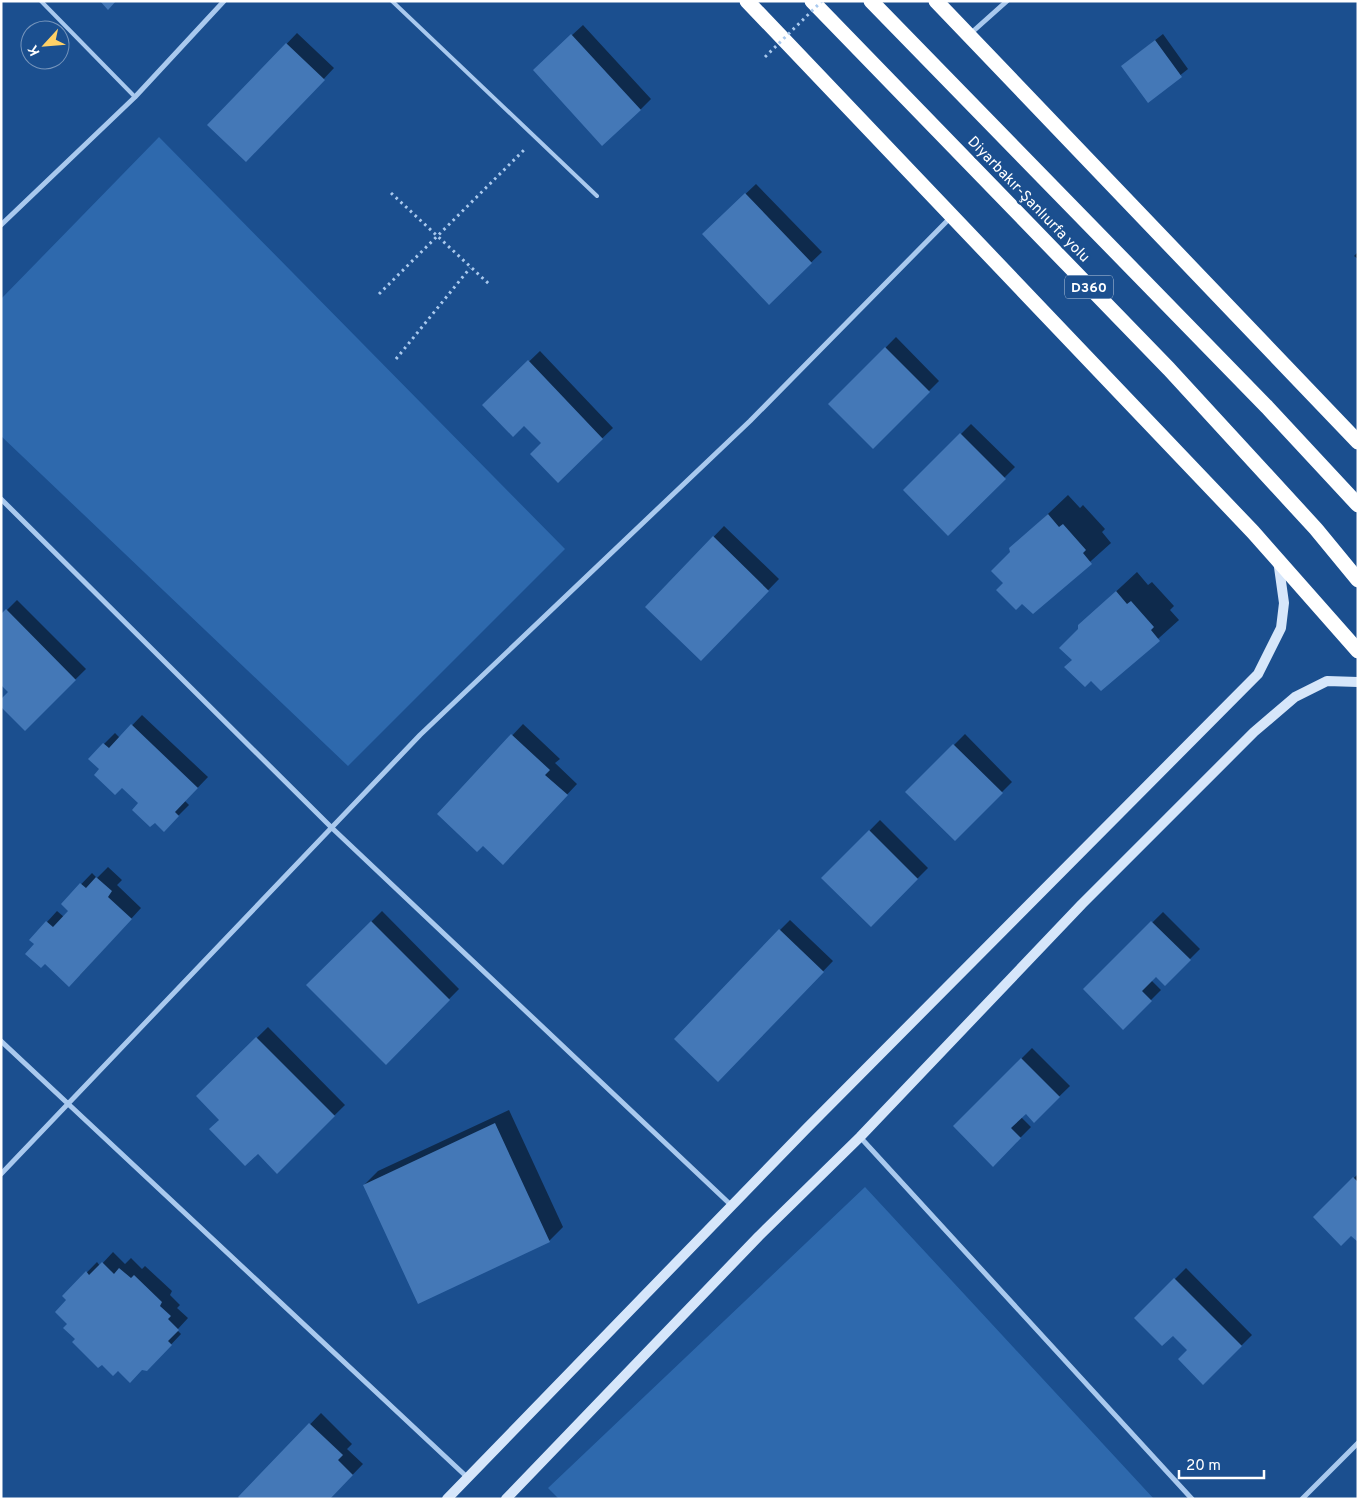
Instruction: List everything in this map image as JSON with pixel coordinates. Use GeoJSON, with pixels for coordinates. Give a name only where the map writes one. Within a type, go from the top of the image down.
{"type":"FeatureCollection","features":[{"type":"Feature","properties":{"kind":"highway"},"geometry":{"type":"LineString","coordinates":[[747,1],[1278,560],[1358,651]]}},
{"type":"Feature","properties":{"kind":"highway","name":"Diyarbakır-Şanlıurfa yolu"},"geometry":{"type":"LineString","coordinates":[[812,1],[1170,369],[1316,530],[1358,580]]}},
{"type":"Feature","properties":{"kind":"highway","name":"Diyarbakır-Şanlıurfa yolu"},"geometry":{"type":"LineString","coordinates":[[871,1],[1260,400],[1358,505]]}},
{"type":"Feature","properties":{"kind":"highway"},"geometry":{"type":"LineString","coordinates":[[936,1],[1358,442]]}},
{"type":"Feature","properties":{"kind":"main road"},"geometry":{"type":"LineString","coordinates":[[448,1499],[991,941],[1258,674],[1280,628],[1284,603],[1278,560]]}},
{"type":"Feature","properties":{"kind":"main road"},"geometry":{"type":"LineString","coordinates":[[506,1499],[752,1244],[860,1137],[1082,904],[1254,732],[1295,697],[1327,681],[1358,682]]}},
{"type":"Feature","properties":{"kind":"street"},"geometry":{"type":"LineString","coordinates":[[1,225],[135,97],[224,1]]}},
{"type":"Feature","properties":{"kind":"street"},"geometry":{"type":"LineString","coordinates":[[969,35],[1006,1]]}},
{"type":"Feature","properties":{"kind":"street"},"geometry":{"type":"LineString","coordinates":[[1,1174],[420,735],[750,421],[952,216]]}},
{"type":"Feature","properties":{"kind":"street"},"geometry":{"type":"LineString","coordinates":[[1,499],[332,828],[732,1206]]}},
{"type":"Feature","properties":{"kind":"street"},"geometry":{"type":"LineString","coordinates":[[1,1041],[468,1478]]}},
{"type":"Feature","properties":{"kind":"street"},"geometry":{"type":"LineString","coordinates":[[860,1137],[1192,1499]]}},
{"type":"Feature","properties":{"kind":"street"},"geometry":{"type":"LineString","coordinates":[[1302,1499],[1358,1443]]}},
{"type":"Feature","properties":{"kind":"lane"},"geometry":{"type":"LineString","coordinates":[[41,1],[135,97]]}},
{"type":"Feature","properties":{"kind":"lane"},"geometry":{"type":"LineString","coordinates":[[392,1],[597,196]]}},
{"type":"Feature","properties":{"kind":"path"},"geometry":{"type":"LineString","coordinates":[[765,57],[822,1]]}},
{"type":"Feature","properties":{"kind":"path"},"geometry":{"type":"LineString","coordinates":[[379,294],[536,138]]}},
{"type":"Feature","properties":{"kind":"path"},"geometry":{"type":"LineString","coordinates":[[392,193],[489,284]]}},
{"type":"Feature","properties":{"kind":"path"},"geometry":{"type":"LineString","coordinates":[[396,359],[470,268]]}},
{"type":"Feature","properties":{"kind":"shaded area"},"geometry":{"type":"Polygon","coordinates":[[[159,137],[565,549],[348,766],[1,436],[1,299],[159,137]]]}},
{"type":"Feature","properties":{"kind":"shaded area"},"geometry":{"type":"Polygon","coordinates":[[[865,1187],[1154,1499],[559,1499],[548,1488],[865,1187]]]}},
{"type":"Feature","properties":{"kind":"building"},"geometry":{"type":"Polygon","coordinates":[[[100,1],[116,1],[108,10],[100,1]]]}},
{"type":"Feature","properties":{"kind":"building"},"geometry":{"type":"Polygon","coordinates":[[[571,34],[641,110],[602,146],[533,70],[571,34]]]}},
{"type":"Feature","properties":{"kind":"building"},"geometry":{"type":"Polygon","coordinates":[[[1155,40],[1182,77],[1148,103],[1121,66],[1155,40]]]}},
{"type":"Feature","properties":{"kind":"building"},"geometry":{"type":"Polygon","coordinates":[[[286,43],[325,80],[246,162],[207,125],[286,43]]]}},
{"type":"Feature","properties":{"kind":"building"},"geometry":{"type":"Polygon","coordinates":[[[745,193],[812,263],[769,305],[702,234],[745,193]]]}},
{"type":"Feature","properties":{"kind":"building"},"geometry":{"type":"Polygon","coordinates":[[[885,347],[930,392],[873,449],[828,404],[885,347]]]}},
{"type":"Feature","properties":{"kind":"building"},"geometry":{"type":"Polygon","coordinates":[[[528,360],[603,439],[558,483],[530,454],[541,443],[524,426],[513,437],[482,405],[528,360]]]}},
{"type":"Feature","properties":{"kind":"building"},"geometry":{"type":"Polygon","coordinates":[[[960,433],[1006,479],[948,536],[903,490],[960,433]]]}},
{"type":"Feature","properties":{"kind":"building"},"geometry":{"type":"Polygon","coordinates":[[[1048,514],[1059,527],[1063,524],[1086,550],[1083,553],[1092,564],[1033,614],[1022,604],[1016,610],[996,590],[1003,583],[991,571],[1010,552],[1009,548],[1048,514]]]}},
{"type":"Feature","properties":{"kind":"building"},"geometry":{"type":"Polygon","coordinates":[[[713,536],[769,591],[701,661],[645,607],[713,536]]]}},
{"type":"Feature","properties":{"kind":"building"},"geometry":{"type":"Polygon","coordinates":[[[1116,591],[1127,604],[1131,601],[1154,627],[1151,630],[1160,641],[1101,691],[1091,681],[1085,687],[1064,667],[1072,660],[1059,648],[1078,629],[1078,625],[1116,591]]]}},
{"type":"Feature","properties":{"kind":"building"},"geometry":{"type":"Polygon","coordinates":[[[6,609],[76,680],[25,731],[1,707],[1,699],[8,692],[1,685],[1,614],[6,609]]]}},
{"type":"Feature","properties":{"kind":"building"},"geometry":{"type":"Polygon","coordinates":[[[131,724],[198,788],[175,812],[179,816],[164,832],[155,823],[150,827],[132,810],[138,803],[122,788],[115,795],[94,775],[99,769],[88,759],[103,743],[109,748],[131,724]]]}},
{"type":"Feature","properties":{"kind":"building"},"geometry":{"type":"Polygon","coordinates":[[[511,734],[550,770],[545,775],[568,795],[503,865],[483,846],[477,852],[437,814],[511,734]]]}},
{"type":"Feature","properties":{"kind":"building"},"geometry":{"type":"Polygon","coordinates":[[[953,744],[1003,793],[955,841],[905,792],[953,744]]]}},
{"type":"Feature","properties":{"kind":"building"},"geometry":{"type":"Polygon","coordinates":[[[869,830],[918,879],[871,927],[821,878],[869,830]]]}},
{"type":"Feature","properties":{"kind":"building"},"geometry":{"type":"Polygon","coordinates":[[[96,877],[112,891],[108,897],[132,919],[69,987],[45,964],[41,968],[25,954],[34,944],[29,940],[46,921],[53,927],[68,911],[61,904],[80,883],[86,888],[96,877]]]}},
{"type":"Feature","properties":{"kind":"building"},"geometry":{"type":"Polygon","coordinates":[[[371,921],[450,1000],[386,1065],[306,985],[371,921]]]}},
{"type":"Feature","properties":{"kind":"building"},"geometry":{"type":"Polygon","coordinates":[[[1151,921],[1191,960],[1165,986],[1156,977],[1142,991],[1152,1001],[1123,1030],[1083,989],[1151,921]]]}},
{"type":"Feature","properties":{"kind":"building"},"geometry":{"type":"Polygon","coordinates":[[[779,929],[824,972],[718,1082],[674,1039],[779,929]]]}},
{"type":"Feature","properties":{"kind":"building"},"geometry":{"type":"Polygon","coordinates":[[[256,1037],[335,1116],[277,1174],[258,1154],[245,1166],[209,1129],[219,1120],[196,1096],[256,1037]]]}},
{"type":"Feature","properties":{"kind":"building"},"geometry":{"type":"Polygon","coordinates":[[[1021,1058],[1060,1097],[1034,1123],[1026,1114],[1011,1128],[1021,1138],[993,1167],[953,1126],[1021,1058]]]}},
{"type":"Feature","properties":{"kind":"building"},"geometry":{"type":"Polygon","coordinates":[[[495,1123],[550,1242],[418,1304],[363,1185],[495,1123]]]}},
{"type":"Feature","properties":{"kind":"building"},"geometry":{"type":"Polygon","coordinates":[[[1353,1177],[1358,1182],[1358,1242],[1351,1236],[1341,1246],[1313,1217],[1353,1177]]]}},
{"type":"Feature","properties":{"kind":"building"},"geometry":{"type":"Polygon","coordinates":[[[102,1262],[114,1274],[119,1268],[131,1278],[134,1275],[162,1302],[160,1306],[171,1316],[168,1319],[179,1330],[168,1341],[172,1345],[147,1371],[142,1370],[130,1383],[118,1371],[113,1376],[102,1365],[98,1368],[72,1342],[75,1339],[63,1328],[67,1324],[55,1312],[66,1300],[62,1296],[86,1271],[89,1275],[102,1262]]]}},
{"type":"Feature","properties":{"kind":"building"},"geometry":{"type":"Polygon","coordinates":[[[1174,1278],[1242,1346],[1203,1385],[1178,1359],[1187,1350],[1173,1336],[1162,1346],[1134,1318],[1174,1278]]]}},
{"type":"Feature","properties":{"kind":"building"},"geometry":{"type":"Polygon","coordinates":[[[309,1423],[343,1455],[338,1460],[353,1475],[330,1499],[240,1499],[238,1497],[309,1423]]]}}]}
